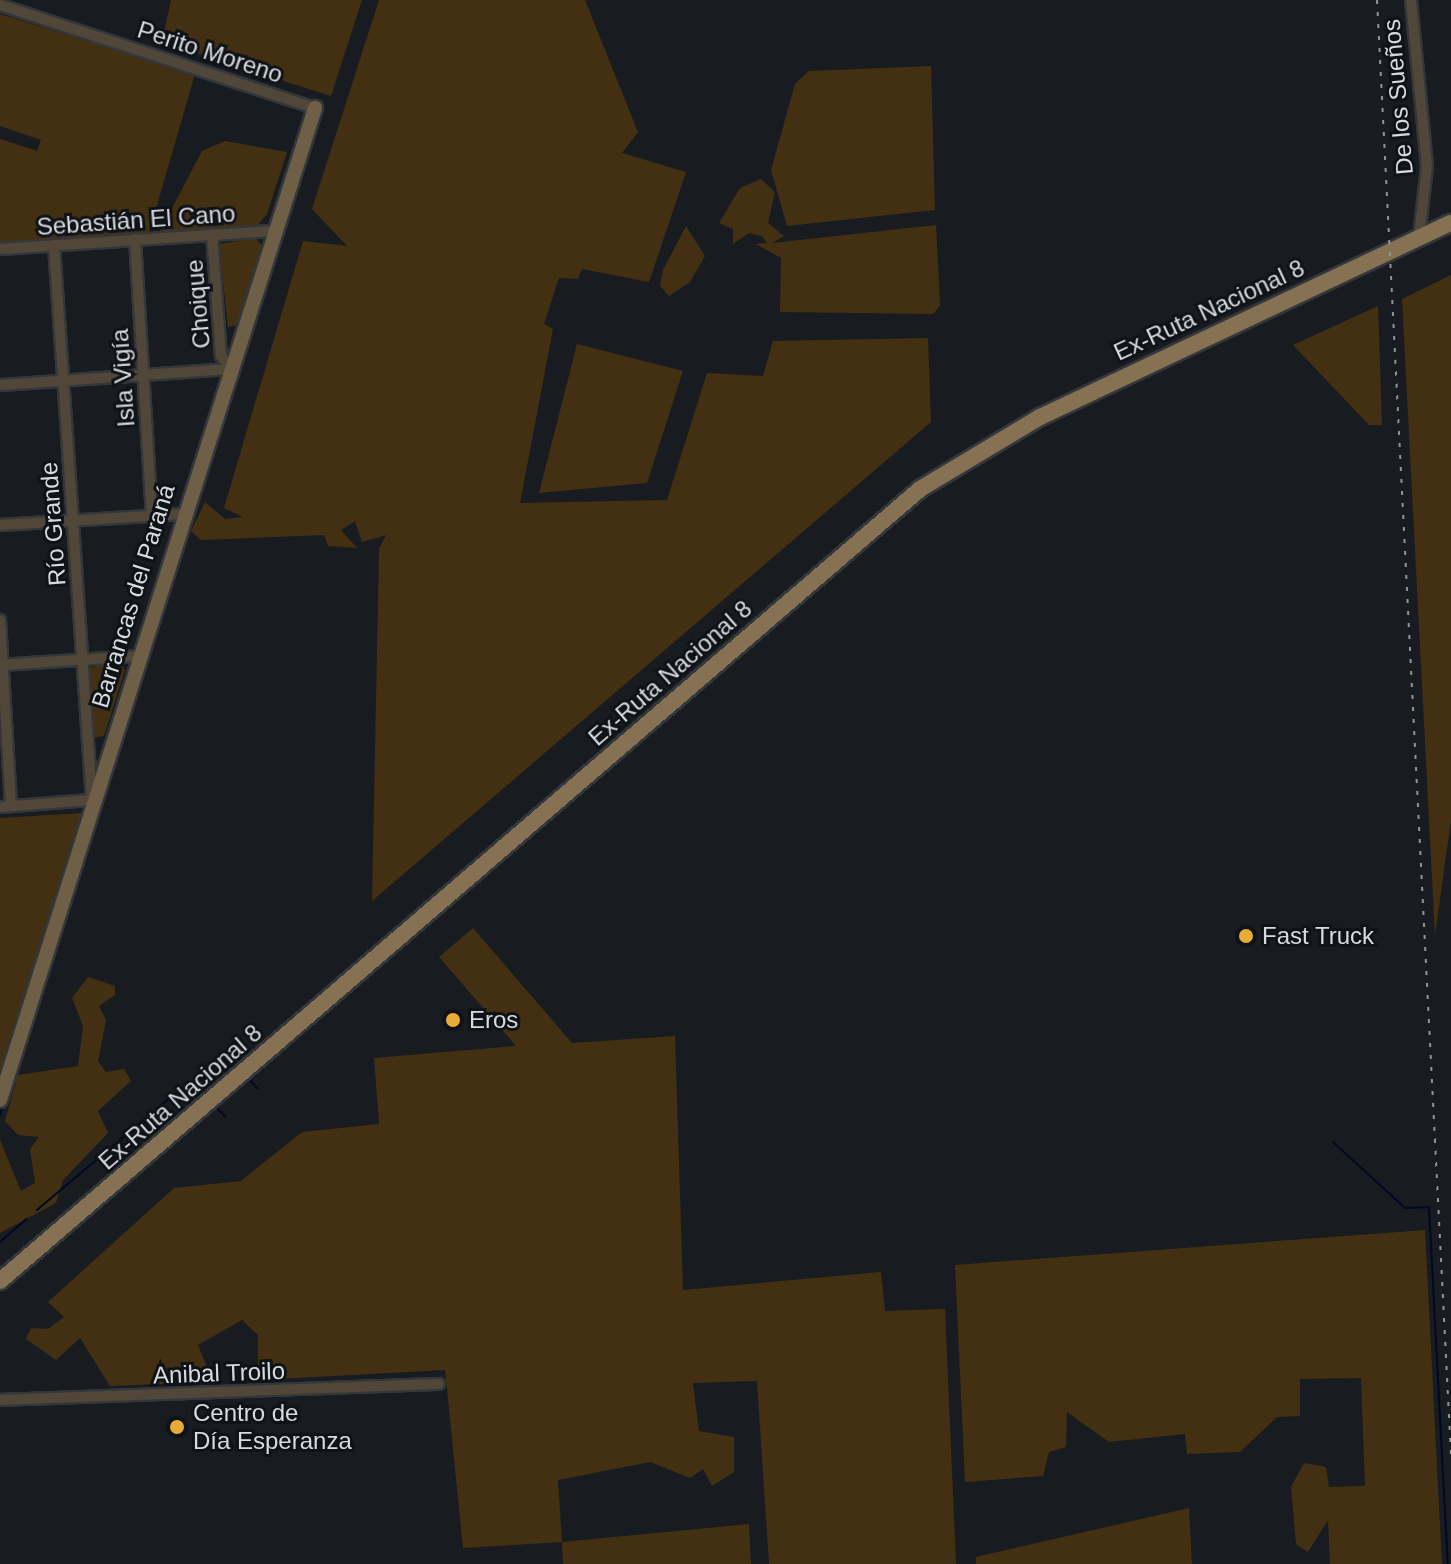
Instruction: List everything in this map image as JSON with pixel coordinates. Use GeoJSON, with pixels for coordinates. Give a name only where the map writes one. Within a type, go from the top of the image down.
{"type":"FeatureCollection","features":[{"type":"Feature","properties":{"kind":"main road","name":"Ex-Ruta Nacional 8"},"geometry":{"type":"LineString","coordinates":[[0,1281],[920,489],[1040,417],[1451,223]]}},
{"type":"Feature","properties":{"kind":"street","name":"De los Sueños"},"geometry":{"type":"LineString","coordinates":[[1411,0],[1427,166],[1419,237]]}},
{"type":"Feature","properties":{"kind":"street","name":"Perito Moreno"},"geometry":{"type":"LineString","coordinates":[[0,5],[315,108]]}},
{"type":"Feature","properties":{"kind":"street","name":"Barrancas del Paraná"},"geometry":{"type":"LineString","coordinates":[[1,1092],[181,514],[315,108]]}},
{"type":"Feature","properties":{"kind":"street","name":"Sebastián El Cano"},"geometry":{"type":"LineString","coordinates":[[0,249],[274,231]]}},
{"type":"Feature","properties":{"kind":"street","name":"Choique"},"geometry":{"type":"LineString","coordinates":[[212,234],[221,356],[231,369]]}},
{"type":"Feature","properties":{"kind":"street","name":"Isla Vigía"},"geometry":{"type":"LineString","coordinates":[[135,239],[152,515]]}},
{"type":"Feature","properties":{"kind":"street","name":"Río Grande"},"geometry":{"type":"LineString","coordinates":[[54,245],[92,800]]}},
{"type":"Feature","properties":{"kind":"street"},"geometry":{"type":"LineString","coordinates":[[0,385],[231,369]]}},
{"type":"Feature","properties":{"kind":"street"},"geometry":{"type":"LineString","coordinates":[[0,525],[181,514]]}},
{"type":"Feature","properties":{"kind":"street"},"geometry":{"type":"LineString","coordinates":[[0,620],[5,806],[92,800]]}},
{"type":"Feature","properties":{"kind":"street"},"geometry":{"type":"LineString","coordinates":[[2,665],[138,656]]}},
{"type":"Feature","properties":{"kind":"street","name":"Anibal Troilo"},"geometry":{"type":"LineString","coordinates":[[0,1400],[439,1384]]}},
{"type":"Feature","properties":{"kind":"shaded area"},"geometry":{"type":"Polygon","coordinates":[[[171,0],[362,0],[331,96],[162,42],[171,0]]]}},
{"type":"Feature","properties":{"kind":"shaded area"},"geometry":{"type":"Polygon","coordinates":[[[379,0],[585,0],[638,132],[622,153],[686,172],[649,282],[582,269],[578,279],[559,278],[544,324],[553,329],[520,503],[667,500],[707,373],[763,376],[773,341],[928,338],[931,422],[372,901],[379,549],[386,535],[362,542],[355,521],[341,530],[357,548],[328,546],[324,535],[201,540],[191,531],[205,502],[225,519],[243,517],[224,508],[303,241],[347,246],[312,209],[379,0]]]}},
{"type":"Feature","properties":{"kind":"shaded area"},"geometry":{"type":"Polygon","coordinates":[[[0,14],[195,74],[149,233],[0,242],[0,139],[37,151],[41,140],[0,126],[0,14]]]}},
{"type":"Feature","properties":{"kind":"shaded area"},"geometry":{"type":"Polygon","coordinates":[[[931,66],[935,210],[787,226],[771,170],[795,84],[809,71],[931,66]]]}},
{"type":"Feature","properties":{"kind":"shaded area"},"geometry":{"type":"Polygon","coordinates":[[[225,141],[287,152],[267,214],[256,227],[159,233],[202,151],[225,141]]]}},
{"type":"Feature","properties":{"kind":"shaded area"},"geometry":{"type":"Polygon","coordinates":[[[761,179],[775,192],[768,223],[784,236],[772,243],[936,225],[940,306],[933,314],[780,312],[781,258],[756,244],[767,243],[762,236],[749,233],[733,244],[733,229],[719,223],[740,188],[761,179]]]}},
{"type":"Feature","properties":{"kind":"shaded area"},"geometry":{"type":"Polygon","coordinates":[[[686,226],[705,256],[690,282],[669,296],[660,286],[663,270],[686,226]]]}},
{"type":"Feature","properties":{"kind":"shaded area"},"geometry":{"type":"Polygon","coordinates":[[[256,238],[262,246],[237,325],[228,327],[219,244],[256,238]]]}},
{"type":"Feature","properties":{"kind":"shaded area"},"geometry":{"type":"Polygon","coordinates":[[[1451,275],[1451,820],[1435,935],[1402,299],[1451,275]]]}},
{"type":"Feature","properties":{"kind":"shaded area"},"geometry":{"type":"Polygon","coordinates":[[[1378,306],[1382,425],[1369,425],[1293,345],[1378,306]]]}},
{"type":"Feature","properties":{"kind":"shaded area"},"geometry":{"type":"Polygon","coordinates":[[[577,344],[683,371],[647,483],[539,493],[577,344]]]}},
{"type":"Feature","properties":{"kind":"shaded area"},"geometry":{"type":"Polygon","coordinates":[[[119,662],[125,670],[104,736],[93,738],[87,668],[119,662]]]}},
{"type":"Feature","properties":{"kind":"shaded area"},"geometry":{"type":"Polygon","coordinates":[[[83,813],[36,976],[0,1075],[0,818],[83,813]]]}},
{"type":"Feature","properties":{"kind":"shaded area"},"geometry":{"type":"Polygon","coordinates":[[[473,928],[572,1043],[675,1036],[683,1290],[881,1272],[885,1311],[945,1309],[956,1564],[769,1564],[757,1381],[693,1383],[699,1431],[734,1437],[734,1472],[712,1486],[703,1469],[690,1478],[650,1462],[558,1480],[562,1542],[463,1548],[445,1370],[258,1380],[258,1335],[242,1320],[198,1345],[213,1382],[110,1386],[80,1338],[56,1360],[26,1339],[31,1328],[48,1329],[64,1317],[48,1302],[174,1188],[241,1181],[302,1132],[379,1124],[374,1058],[516,1046],[439,957],[473,928]]]}},
{"type":"Feature","properties":{"kind":"shaded area"},"geometry":{"type":"Polygon","coordinates":[[[88,977],[115,986],[115,995],[99,1006],[106,1020],[98,1061],[106,1072],[124,1069],[131,1081],[98,1111],[108,1133],[63,1180],[56,1203],[0,1233],[0,1140],[21,1191],[35,1183],[30,1149],[39,1137],[18,1135],[5,1121],[18,1075],[78,1066],[83,1026],[72,998],[88,977]]]}},
{"type":"Feature","properties":{"kind":"shaded area"},"geometry":{"type":"Polygon","coordinates":[[[1425,1230],[1442,1564],[1330,1564],[1328,1520],[1308,1552],[1296,1544],[1291,1487],[1304,1463],[1326,1467],[1329,1487],[1365,1486],[1361,1378],[1300,1379],[1300,1416],[1277,1417],[1240,1452],[1187,1454],[1185,1434],[1109,1442],[1067,1412],[1066,1447],[1049,1452],[1043,1476],[965,1482],[955,1265],[1425,1230]]]}},
{"type":"Feature","properties":{"kind":"shaded area"},"geometry":{"type":"Polygon","coordinates":[[[1189,1508],[1192,1564],[976,1564],[976,1557],[1189,1508]]]}},
{"type":"Feature","properties":{"kind":"shaded area"},"geometry":{"type":"Polygon","coordinates":[[[749,1524],[751,1564],[563,1564],[562,1542],[749,1524]]]}},
{"type":"Feature","properties":{"kind":"waterway"},"geometry":{"type":"LineString","coordinates":[[224,1071],[239,1067]]}},
{"type":"Feature","properties":{"kind":"waterway"},"geometry":{"type":"LineString","coordinates":[[249,1079],[258,1089]]}},
{"type":"Feature","properties":{"kind":"waterway"},"geometry":{"type":"LineString","coordinates":[[202,1090],[213,1081]]}},
{"type":"Feature","properties":{"kind":"waterway"},"geometry":{"type":"LineString","coordinates":[[37,1210],[173,1095],[206,1095]]}},
{"type":"Feature","properties":{"kind":"waterway"},"geometry":{"type":"LineString","coordinates":[[0,1115],[3,1106]]}},
{"type":"Feature","properties":{"kind":"waterway"},"geometry":{"type":"LineString","coordinates":[[216,1107],[225,1116]]}},
{"type":"Feature","properties":{"kind":"waterway"},"geometry":{"type":"LineString","coordinates":[[1333,1142],[1405,1208],[1429,1207],[1448,1564]]}},
{"type":"Feature","properties":{"kind":"waterway"},"geometry":{"type":"LineString","coordinates":[[0,1242],[26,1219]]}},
{"type":"Feature","properties":{"kind":"railway"},"geometry":{"type":"LineString","coordinates":[[1377,0],[1451,1458]]}},
{"type":"Feature","properties":{"kind":"place","name":"Fast Truck"},"geometry":{"type":"Point","coordinates":[1246,936]}},
{"type":"Feature","properties":{"kind":"place","name":"Eros"},"geometry":{"type":"Point","coordinates":[453,1020]}},
{"type":"Feature","properties":{"kind":"place","name":"Centro de Día Esperanza"},"geometry":{"type":"Point","coordinates":[177,1427]}}]}
